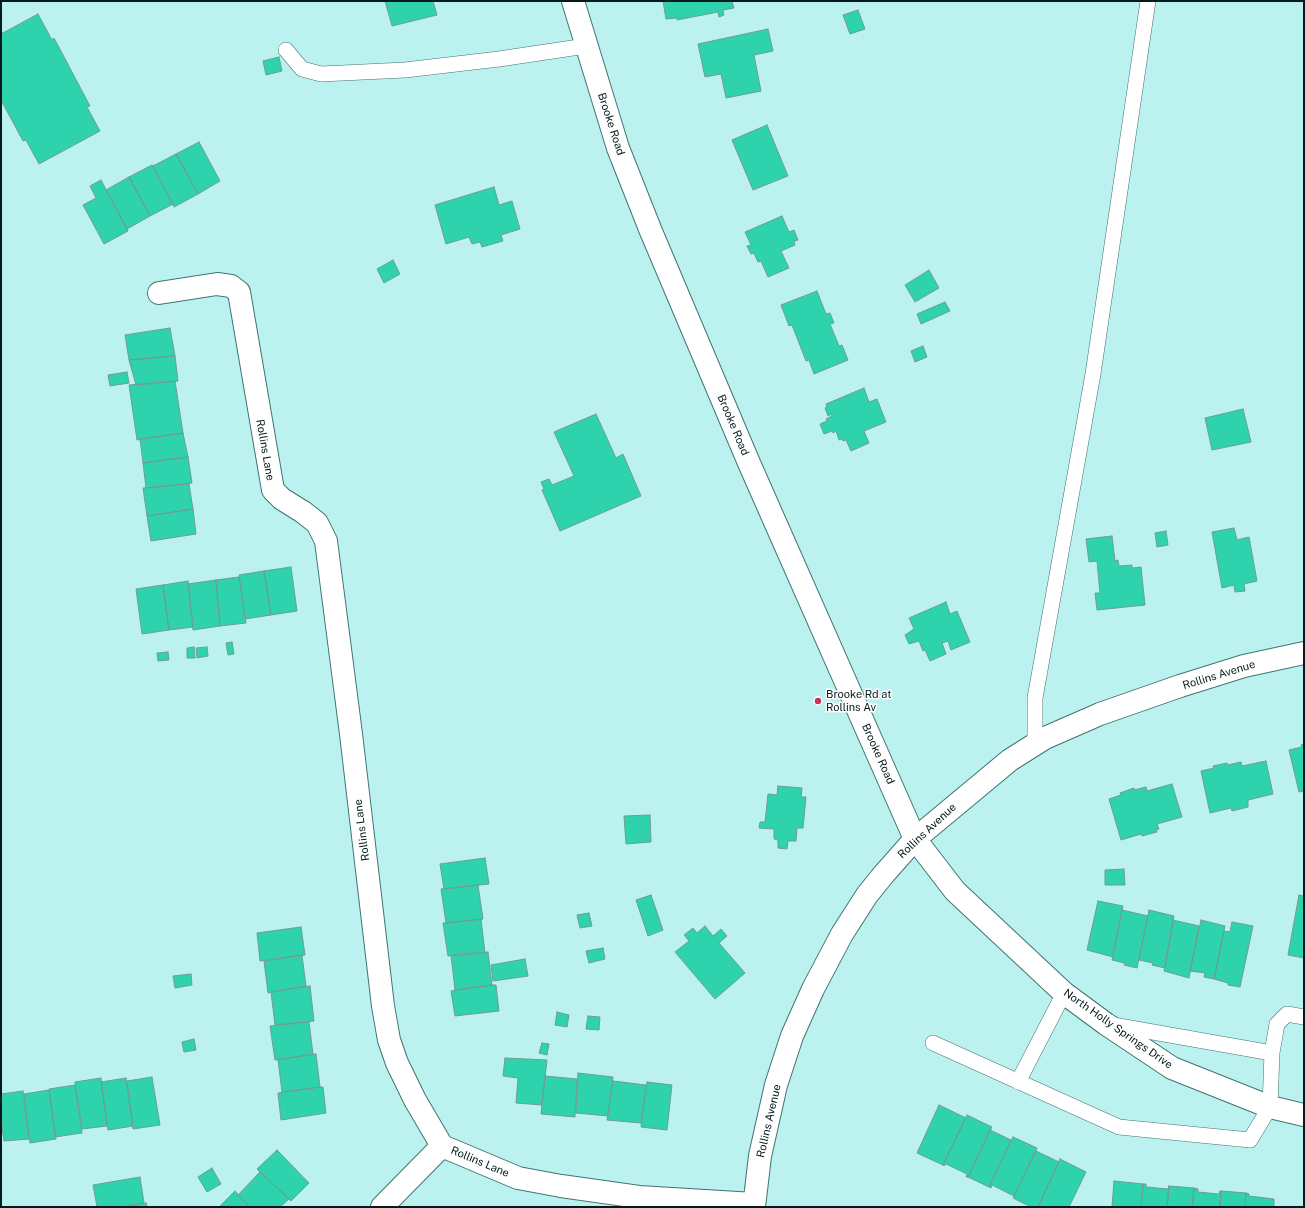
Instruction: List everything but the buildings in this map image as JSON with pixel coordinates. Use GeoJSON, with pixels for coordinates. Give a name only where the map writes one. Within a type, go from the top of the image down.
{"type":"FeatureCollection","features":[{"type":"Feature","properties":{"kind":"street","name":"Brooke Road"},"geometry":{"type":"LineString","coordinates":[[573,1],[618,148],[653,236],[749,463],[915,840]]}},
{"type":"Feature","properties":{"kind":"street","name":"Rollins Lane"},"geometry":{"type":"LineString","coordinates":[[159,293],[217,284],[231,286],[239,292],[273,490],[282,500],[303,512],[317,523],[326,541],[351,734],[383,1006],[389,1040],[397,1063],[415,1100],[442,1146],[518,1178],[561,1186],[639,1197],[754,1206]]}},
{"type":"Feature","properties":{"kind":"street","name":"Rollins Avenue"},"geometry":{"type":"LineString","coordinates":[[754,1206],[760,1156],[776,1085],[792,1036],[810,996],[842,934],[867,895],[915,840],[1010,760],[1044,738],[1100,714],[1180,686],[1244,666],[1304,653]]}},
{"type":"Feature","properties":{"kind":"street","name":"North Holly Springs Drive"},"geometry":{"type":"LineString","coordinates":[[915,840],[955,890],[1064,993],[1106,1024],[1172,1068],[1270,1107],[1304,1115]]}},
{"type":"Feature","properties":{"kind":"street"},"geometry":{"type":"LineString","coordinates":[[382,1207],[442,1146]]}},
{"type":"Feature","properties":{"kind":"lane"},"geometry":{"type":"LineString","coordinates":[[1035,745],[1035,698],[1093,374],[1148,1]]}},
{"type":"Feature","properties":{"kind":"lane"},"geometry":{"type":"LineString","coordinates":[[286,50],[302,69],[321,74],[405,70],[499,59],[586,46]]}},
{"type":"Feature","properties":{"kind":"lane"},"geometry":{"type":"LineString","coordinates":[[1018,1082],[1064,993]]}},
{"type":"Feature","properties":{"kind":"lane"},"geometry":{"type":"LineString","coordinates":[[933,1043],[1119,1127],[1250,1140],[1270,1107],[1272,1053],[1277,1024],[1287,1014],[1304,1017]]}},
{"type":"Feature","properties":{"kind":"lane"},"geometry":{"type":"LineString","coordinates":[[1106,1024],[1272,1053]]}},
{"type":"Feature","properties":{"kind":"place","name":"Brooke Rd at Rollins Av"},"geometry":{"type":"Point","coordinates":[818,701]}}]}
